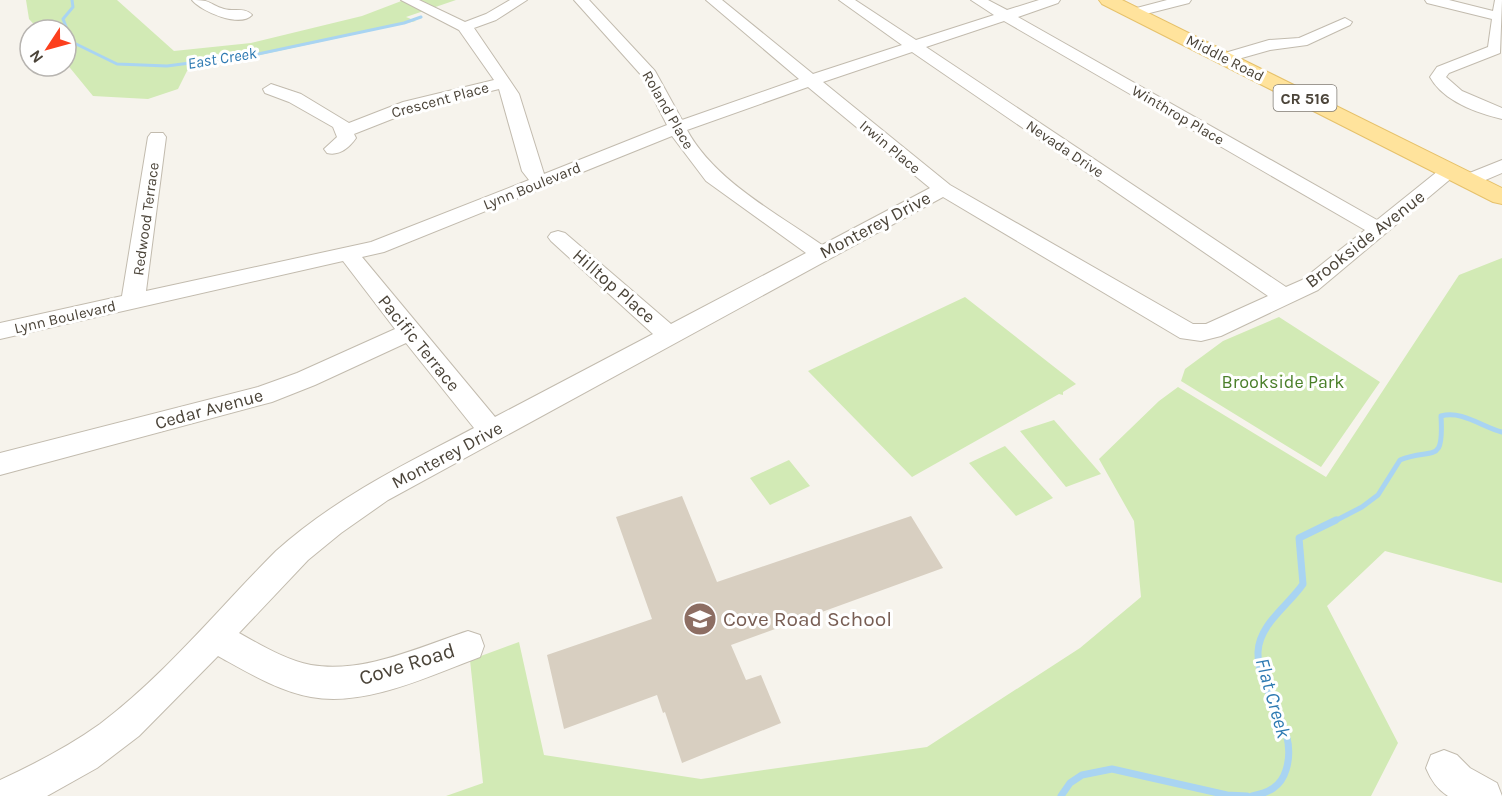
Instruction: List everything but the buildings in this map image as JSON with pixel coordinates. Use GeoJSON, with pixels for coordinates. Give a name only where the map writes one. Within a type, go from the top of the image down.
{"type":"FeatureCollection","features":[{"type":"Feature","properties":{"kind":"main road","name":"Middle Road"},"geometry":{"type":"LineString","coordinates":[[1108,0],[1502,197]]}},
{"type":"Feature","properties":{"kind":"street"},"geometry":{"type":"LineString","coordinates":[[199,0],[221,13],[245,15]]}},
{"type":"Feature","properties":{"kind":"street"},"geometry":{"type":"LineString","coordinates":[[408,0],[464,27],[472,35],[515,106],[532,171],[541,183]]}},
{"type":"Feature","properties":{"kind":"street"},"geometry":{"type":"LineString","coordinates":[[464,27],[491,17],[520,0]]}},
{"type":"Feature","properties":{"kind":"street","name":"Roland Place"},"geometry":{"type":"LineString","coordinates":[[580,0],[649,74],[685,143],[724,186],[821,254]]}},
{"type":"Feature","properties":{"kind":"street","name":"Irwin Place"},"geometry":{"type":"LineString","coordinates":[[713,0],[943,189],[1176,327]]}},
{"type":"Feature","properties":{"kind":"street","name":"Nevada Drive"},"geometry":{"type":"LineString","coordinates":[[846,0],[1285,297]]}},
{"type":"Feature","properties":{"kind":"street","name":"Winthrop Place"},"geometry":{"type":"LineString","coordinates":[[978,0],[1379,229]]}},
{"type":"Feature","properties":{"kind":"street","name":"Lynn Boulevard"},"geometry":{"type":"LineString","coordinates":[[0,331],[350,255],[393,241],[724,109],[1053,0]]}},
{"type":"Feature","properties":{"kind":"street"},"geometry":{"type":"LineString","coordinates":[[1134,13],[1184,0]]}},
{"type":"Feature","properties":{"kind":"street"},"geometry":{"type":"LineString","coordinates":[[1432,0],[1500,17]]}},
{"type":"Feature","properties":{"kind":"street"},"geometry":{"type":"LineString","coordinates":[[1502,0],[1495,50],[1443,70],[1438,77],[1439,81],[1451,91],[1502,114]]}},
{"type":"Feature","properties":{"kind":"street"},"geometry":{"type":"LineString","coordinates":[[1224,58],[1269,45],[1302,42],[1345,22]]}},
{"type":"Feature","properties":{"kind":"street","name":"Crescent Place"},"geometry":{"type":"LineString","coordinates":[[345,131],[409,106],[503,83]]}},
{"type":"Feature","properties":{"kind":"street"},"geometry":{"type":"LineString","coordinates":[[271,89],[295,98],[341,124],[347,138],[333,149]]}},
{"type":"Feature","properties":{"kind":"street","name":"Redwood Terrace"},"geometry":{"type":"LineString","coordinates":[[133,301],[157,138]]}},
{"type":"Feature","properties":{"kind":"street","name":"Brookside Avenue"},"geometry":{"type":"LineString","coordinates":[[1176,327],[1188,332],[1201,333],[1213,330],[1310,285],[1379,229],[1460,176],[1502,166]]}},
{"type":"Feature","properties":{"kind":"street","name":"Monterey Drive"},"geometry":{"type":"LineString","coordinates":[[6,796],[34,784],[82,757],[125,725],[154,699],[288,559],[337,519],[378,492],[943,189]]}},
{"type":"Feature","properties":{"kind":"street","name":"Hilltop Place"},"geometry":{"type":"LineString","coordinates":[[558,237],[669,335]]}},
{"type":"Feature","properties":{"kind":"street","name":"Pacific Terrace"},"geometry":{"type":"LineString","coordinates":[[350,255],[409,332],[490,430]]}},
{"type":"Feature","properties":{"kind":"street","name":"Cedar Avenue"},"geometry":{"type":"LineString","coordinates":[[1,467],[263,395],[306,379],[409,332]]}},
{"type":"Feature","properties":{"kind":"street","name":"Cove Road"},"geometry":{"type":"LineString","coordinates":[[213,637],[294,676],[313,681],[343,682],[375,677],[468,646]]}},
{"type":"Feature","properties":{"kind":"street"},"geometry":{"type":"LineString","coordinates":[[1444,768],[1457,781],[1484,796]]}},
{"type":"Feature","properties":{"kind":"green space"},"geometry":{"type":"Polygon","coordinates":[[[26,0],[117,0],[174,51],[251,43],[362,16],[404,0],[456,0],[406,17],[416,21],[187,71],[178,89],[148,99],[93,96],[78,78],[78,18],[29,18],[26,0]]]}},
{"type":"Feature","properties":{"kind":"green space"},"geometry":{"type":"Polygon","coordinates":[[[1502,258],[1502,583],[1385,551],[1327,606],[1398,743],[1371,796],[446,796],[483,783],[470,660],[519,642],[544,755],[701,779],[927,747],[1080,648],[1141,597],[1134,521],[1099,459],[1159,401],[1178,387],[1326,477],[1459,275],[1502,258]]]}},
{"type":"Feature","properties":{"kind":"green space"},"geometry":{"type":"Polygon","coordinates":[[[965,297],[1076,384],[1063,392],[1063,395],[1059,394],[912,477],[808,371],[965,297]]]}},
{"type":"Feature","properties":{"kind":"green space","name":"Brookside Park"},"geometry":{"type":"Polygon","coordinates":[[[1279,317],[1380,382],[1321,467],[1181,381],[1185,369],[1223,341],[1279,317]]]}},
{"type":"Feature","properties":{"kind":"green space"},"geometry":{"type":"Polygon","coordinates":[[[1054,420],[1101,474],[1066,487],[1020,431],[1054,420]]]}},
{"type":"Feature","properties":{"kind":"green space"},"geometry":{"type":"Polygon","coordinates":[[[1005,446],[1053,498],[1016,516],[969,463],[1005,446]]]}},
{"type":"Feature","properties":{"kind":"green space"},"geometry":{"type":"Polygon","coordinates":[[[789,460],[810,486],[770,505],[750,478],[789,460]]]}},
{"type":"Feature","properties":{"kind":"waterway","name":"East Creek"},"geometry":{"type":"LineString","coordinates":[[72,0],[73,7],[63,19],[72,42],[117,64],[167,66],[258,54],[404,23],[421,17]]}},
{"type":"Feature","properties":{"kind":"waterway","name":"Flat Creek"},"geometry":{"type":"LineString","coordinates":[[1333,522],[1362,507],[1378,495],[1400,460],[1434,452],[1440,442],[1441,416],[1457,415],[1502,432]]}},
{"type":"Feature","properties":{"kind":"waterway","name":"Flat Creek"},"geometry":{"type":"LineString","coordinates":[[1252,796],[1268,791],[1281,781],[1289,754],[1283,725],[1259,668],[1260,642],[1269,624],[1303,584],[1299,538],[1336,520]]}},
{"type":"Feature","properties":{"kind":"waterway","name":"Flat Creek"},"geometry":{"type":"LineString","coordinates":[[1061,796],[1070,783],[1082,775],[1112,769],[1227,795],[1247,796]]}},
{"type":"Feature","properties":{"kind":"place","name":"Cove Road School"},"geometry":{"type":"Point","coordinates":[700,619]}}]}
